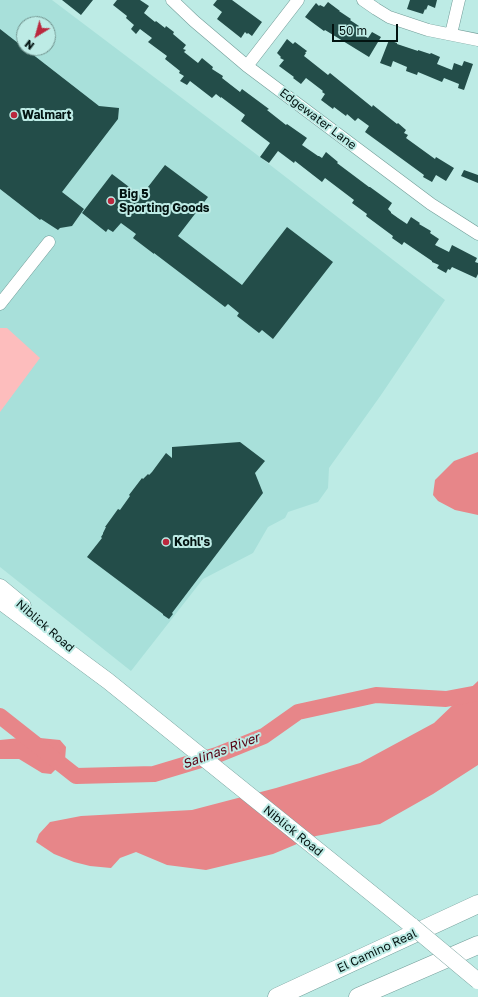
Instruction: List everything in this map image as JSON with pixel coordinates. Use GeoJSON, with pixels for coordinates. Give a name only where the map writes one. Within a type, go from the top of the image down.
{"type":"FeatureCollection","features":[{"type":"Feature","properties":{"kind":"highway","name":"El Camino Real"},"geometry":{"type":"LineString","coordinates":[[277,997],[478,904]]}},
{"type":"Feature","properties":{"kind":"highway"},"geometry":{"type":"LineString","coordinates":[[358,997],[478,945]]}},
{"type":"Feature","properties":{"kind":"highway"},"geometry":{"type":"LineString","coordinates":[[366,997],[416,971]]}},
{"type":"Feature","properties":{"kind":"main road","name":"Niblick Road"},"geometry":{"type":"LineString","coordinates":[[0,587],[108,681],[478,980]]}},
{"type":"Feature","properties":{"kind":"main road","name":"Niblick Road"},"geometry":{"type":"LineString","coordinates":[[0,601],[108,681]]}},
{"type":"Feature","properties":{"kind":"street","name":"Edgewater Lane"},"geometry":{"type":"LineString","coordinates":[[172,0],[194,21],[247,66],[431,204],[474,232]]}},
{"type":"Feature","properties":{"kind":"street"},"geometry":{"type":"LineString","coordinates":[[247,66],[298,0]]}},
{"type":"Feature","properties":{"kind":"street"},"geometry":{"type":"LineString","coordinates":[[362,0],[389,17],[428,30],[478,40]]}},
{"type":"Feature","properties":{"kind":"street"},"geometry":{"type":"LineString","coordinates":[[451,34],[458,0]]}},
{"type":"Feature","properties":{"kind":"street"},"geometry":{"type":"LineString","coordinates":[[0,304],[49,242]]}},
{"type":"Feature","properties":{"kind":"shaded area"},"geometry":{"type":"Polygon","coordinates":[[[0,0],[52,0],[252,151],[445,300],[381,395],[329,468],[328,488],[318,502],[288,512],[285,518],[268,527],[253,553],[203,579],[131,671],[0,567],[0,0]]]}},
{"type":"Feature","properties":{"kind":"shaded area"},"geometry":{"type":"Polygon","coordinates":[[[0,328],[7,328],[40,358],[0,412],[0,328]]]}},
{"type":"Feature","properties":{"kind":"shaded area"},"geometry":{"type":"Polygon","coordinates":[[[478,452],[478,515],[455,510],[438,501],[433,495],[435,480],[454,461],[478,452]]]}},
{"type":"Feature","properties":{"kind":"shaded area"},"geometry":{"type":"Polygon","coordinates":[[[478,681],[478,765],[433,794],[380,824],[316,836],[273,854],[206,870],[167,865],[136,852],[120,858],[111,868],[90,866],[74,862],[54,854],[36,842],[39,834],[50,822],[81,816],[192,810],[276,788],[360,763],[434,723],[478,681]]]}},
{"type":"Feature","properties":{"kind":"shaded area"},"geometry":{"type":"Polygon","coordinates":[[[30,737],[60,740],[66,747],[65,760],[51,774],[42,773],[19,759],[0,759],[0,740],[30,737]]]}},
{"type":"Feature","properties":{"kind":"building"},"geometry":{"type":"Polygon","coordinates":[[[62,0],[93,0],[81,15],[62,0]]]}},
{"type":"Feature","properties":{"kind":"building"},"geometry":{"type":"Polygon","coordinates":[[[117,0],[140,0],[149,6],[144,13],[155,22],[156,21],[165,28],[166,26],[174,32],[173,34],[186,45],[183,49],[186,50],[184,52],[198,63],[202,58],[213,67],[212,69],[223,76],[222,78],[240,92],[242,89],[269,109],[267,110],[286,125],[287,124],[307,138],[302,145],[322,158],[326,152],[338,162],[337,163],[392,203],[388,209],[391,213],[407,224],[411,217],[431,231],[430,233],[439,239],[435,245],[449,252],[452,245],[477,258],[475,262],[478,263],[478,274],[476,278],[452,267],[450,270],[448,269],[446,273],[437,268],[439,265],[432,262],[404,242],[402,245],[392,238],[393,236],[366,216],[367,214],[352,203],[354,200],[325,178],[322,182],[295,161],[294,163],[278,151],[269,163],[260,157],[270,143],[241,121],[245,115],[216,94],[212,98],[190,81],[187,85],[180,81],[184,76],[165,59],[167,56],[148,42],[152,38],[140,29],[136,34],[131,29],[134,25],[126,18],[127,16],[113,5],[117,0]]]}},
{"type":"Feature","properties":{"kind":"building"},"geometry":{"type":"Polygon","coordinates":[[[217,0],[232,0],[262,22],[252,36],[245,32],[241,38],[217,19],[222,12],[213,5],[217,0]]]}},
{"type":"Feature","properties":{"kind":"building"},"geometry":{"type":"Polygon","coordinates":[[[410,0],[437,0],[435,8],[428,5],[423,14],[407,9],[410,0]]]}},
{"type":"Feature","properties":{"kind":"building"},"geometry":{"type":"Polygon","coordinates":[[[328,2],[359,26],[356,31],[368,38],[372,32],[381,37],[369,57],[325,30],[324,31],[305,17],[316,3],[319,6],[324,7],[328,2]]]}},
{"type":"Feature","properties":{"kind":"building"},"geometry":{"type":"Polygon","coordinates":[[[0,29],[16,41],[16,56],[35,56],[99,106],[119,108],[118,119],[62,192],[84,209],[72,226],[60,228],[58,230],[41,219],[40,220],[0,189],[0,29]]]}},
{"type":"Feature","properties":{"kind":"building"},"geometry":{"type":"Polygon","coordinates":[[[287,39],[293,44],[295,42],[307,51],[304,56],[328,75],[330,73],[372,107],[373,105],[397,124],[398,123],[406,130],[404,133],[408,135],[406,138],[435,159],[436,157],[454,168],[446,181],[436,175],[432,182],[423,177],[424,175],[365,132],[369,126],[358,118],[355,121],[347,114],[346,116],[334,107],[333,109],[321,100],[325,94],[322,92],[323,91],[306,78],[301,84],[279,66],[284,60],[280,58],[281,57],[277,53],[287,39]]]}},
{"type":"Feature","properties":{"kind":"building"},"geometry":{"type":"Polygon","coordinates":[[[389,40],[418,51],[431,53],[440,57],[437,64],[452,70],[454,63],[462,66],[464,61],[473,64],[464,90],[458,88],[459,84],[444,78],[442,82],[418,72],[417,75],[406,71],[407,67],[393,61],[391,67],[380,63],[389,40]]]}},
{"type":"Feature","properties":{"kind":"building"},"geometry":{"type":"Polygon","coordinates":[[[165,165],[208,197],[178,236],[242,285],[287,227],[333,262],[273,339],[262,330],[259,333],[237,316],[239,313],[228,304],[225,307],[133,238],[136,234],[121,223],[113,232],[108,229],[106,232],[82,213],[112,174],[141,196],[165,165]]]}},
{"type":"Feature","properties":{"kind":"building"},"geometry":{"type":"Polygon","coordinates":[[[464,170],[478,175],[478,183],[461,176],[464,170]]]}},
{"type":"Feature","properties":{"kind":"building"},"geometry":{"type":"Polygon","coordinates":[[[240,442],[265,461],[255,473],[263,493],[169,619],[87,557],[102,538],[101,537],[105,527],[118,509],[120,510],[142,478],[143,479],[152,472],[166,453],[172,458],[172,447],[240,442]]]}},
{"type":"Feature","properties":{"kind":"waterway","name":"Salinas River"},"geometry":{"type":"LineString","coordinates":[[0,716],[76,776],[154,774],[217,755],[264,736],[298,712],[376,695],[446,699],[478,693]]}},
{"type":"Feature","properties":{"kind":"place","name":"Walmart"},"geometry":{"type":"Point","coordinates":[14,115]}},
{"type":"Feature","properties":{"kind":"place","name":"Big 5 Sporting Goods"},"geometry":{"type":"Point","coordinates":[111,201]}},
{"type":"Feature","properties":{"kind":"place","name":"Kohl's"},"geometry":{"type":"Point","coordinates":[166,542]}}]}
